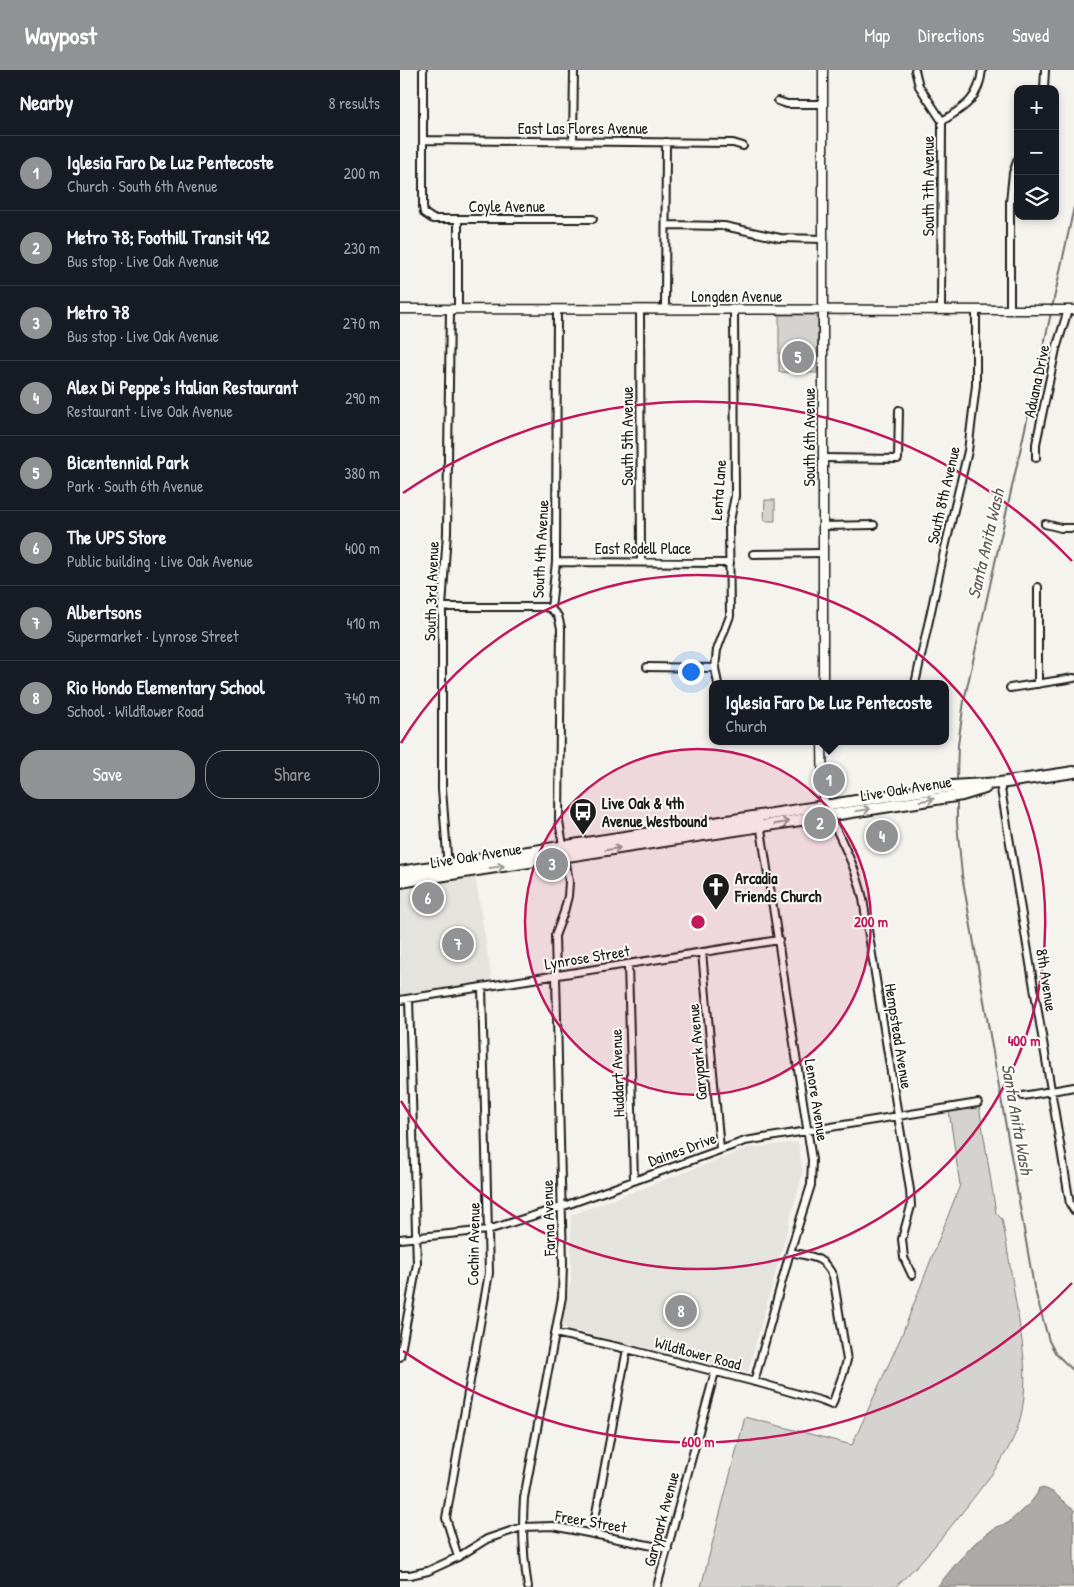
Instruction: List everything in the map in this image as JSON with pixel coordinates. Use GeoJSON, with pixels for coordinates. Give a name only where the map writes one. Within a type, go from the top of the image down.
{"type":"FeatureCollection","features":[{"type":"Feature","properties":{"kind":"main road","name":"Live Oak Avenue"},"geometry":{"type":"LineString","coordinates":[[400,872],[448,869],[564,852],[1074,772]]}},
{"type":"Feature","properties":{"kind":"main road","name":"Live Oak Avenue"},"geometry":{"type":"LineString","coordinates":[[400,882],[448,869]]}},
{"type":"Feature","properties":{"kind":"street"},"geometry":{"type":"LineString","coordinates":[[423,70],[423,140]]}},
{"type":"Feature","properties":{"kind":"street"},"geometry":{"type":"LineString","coordinates":[[573,142],[574,70]]}},
{"type":"Feature","properties":{"kind":"street","name":"South 6th Avenue"},"geometry":{"type":"LineString","coordinates":[[823,70],[823,680]]}},
{"type":"Feature","properties":{"kind":"street","name":"South 7th Avenue"},"geometry":{"type":"LineString","coordinates":[[915,70],[919,86],[942,121],[941,310]]}},
{"type":"Feature","properties":{"kind":"street"},"geometry":{"type":"LineString","coordinates":[[942,121],[965,107],[979,86],[982,70]]}},
{"type":"Feature","properties":{"kind":"street"},"geometry":{"type":"LineString","coordinates":[[1044,85],[1046,70]]}},
{"type":"Feature","properties":{"kind":"street"},"geometry":{"type":"LineString","coordinates":[[778,102],[787,104],[823,104]]}},
{"type":"Feature","properties":{"kind":"street","name":"East Las Flores Avenue"},"geometry":{"type":"LineString","coordinates":[[423,140],[733,142],[743,146]]}},
{"type":"Feature","properties":{"kind":"street","name":"Coyle Avenue"},"geometry":{"type":"LineString","coordinates":[[423,140],[422,207],[424,213],[433,219],[592,219]]}},
{"type":"Feature","properties":{"kind":"street"},"geometry":{"type":"LineString","coordinates":[[665,309],[666,142]]}},
{"type":"Feature","properties":{"kind":"street"},"geometry":{"type":"LineString","coordinates":[[1010,310],[1010,202],[1014,170]]}},
{"type":"Feature","properties":{"kind":"street","name":"South 3rd Avenue"},"geometry":{"type":"LineString","coordinates":[[448,869],[442,789],[442,606],[447,533],[458,219]]}},
{"type":"Feature","properties":{"kind":"street"},"geometry":{"type":"LineString","coordinates":[[666,226],[724,226],[780,238],[823,238]]}},
{"type":"Feature","properties":{"kind":"street","name":"Longden Avenue"},"geometry":{"type":"LineString","coordinates":[[400,309],[1071,310]]}},
{"type":"Feature","properties":{"kind":"street","name":"South 4th Avenue"},"geometry":{"type":"LineString","coordinates":[[557,309],[556,562],[551,609],[558,616],[561,628],[559,821],[564,852]]}},
{"type":"Feature","properties":{"kind":"street","name":"South 5th Avenue"},"geometry":{"type":"LineString","coordinates":[[640,309],[641,562]]}},
{"type":"Feature","properties":{"kind":"street","name":"Lenta Lane"},"geometry":{"type":"LineString","coordinates":[[715,668],[717,650],[730,616],[729,526],[734,496],[734,310]]}},
{"type":"Feature","properties":{"kind":"street","name":"South 8th Avenue"},"geometry":{"type":"LineString","coordinates":[[916,680],[968,450],[976,385],[976,310]]}},
{"type":"Feature","properties":{"kind":"street","name":"Aduana Drive"},"geometry":{"type":"LineString","coordinates":[[1036,458],[1036,444],[1056,349],[1071,310]]}},
{"type":"Feature","properties":{"kind":"street"},"geometry":{"type":"LineString","coordinates":[[823,458],[898,459],[899,410]]}},
{"type":"Feature","properties":{"kind":"street"},"geometry":{"type":"LineString","coordinates":[[1045,524],[1061,528],[1074,528]]}},
{"type":"Feature","properties":{"kind":"street"},"geometry":{"type":"LineString","coordinates":[[823,526],[874,525]]}},
{"type":"Feature","properties":{"kind":"street"},"geometry":{"type":"LineString","coordinates":[[753,554],[823,553]]}},
{"type":"Feature","properties":{"kind":"street","name":"East Rodell Place"},"geometry":{"type":"LineString","coordinates":[[556,562],[730,563]]}},
{"type":"Feature","properties":{"kind":"street"},"geometry":{"type":"LineString","coordinates":[[1038,587],[1038,684]]}},
{"type":"Feature","properties":{"kind":"street"},"geometry":{"type":"LineString","coordinates":[[442,606],[545,607],[551,609]]}},
{"type":"Feature","properties":{"kind":"street"},"geometry":{"type":"LineString","coordinates":[[647,667],[715,668],[717,680]]}},
{"type":"Feature","properties":{"kind":"street"},"geometry":{"type":"LineString","coordinates":[[1010,688],[1074,678]]}},
{"type":"Feature","properties":{"kind":"street"},"geometry":{"type":"LineString","coordinates":[[822,745],[822,798],[828,811]]}},
{"type":"Feature","properties":{"kind":"street","name":"8th Avenue"},"geometry":{"type":"LineString","coordinates":[[1000,783],[1070,1204],[1074,1210]]}},
{"type":"Feature","properties":{"kind":"street","name":"Hempstead Avenue"},"geometry":{"type":"LineString","coordinates":[[828,811],[852,862],[860,886],[910,1190],[911,1206],[902,1239],[902,1248],[904,1258],[912,1274]]}},
{"type":"Feature","properties":{"kind":"street","name":"Lenore Avenue"},"geometry":{"type":"LineString","coordinates":[[754,1382],[790,1252],[811,1185],[812,1160],[760,821]]}},
{"type":"Feature","properties":{"kind":"street","name":"Farna Avenue"},"geometry":{"type":"LineString","coordinates":[[528,1587],[524,1565],[522,1527],[524,1498],[562,1297],[563,1263],[555,936],[568,896],[569,882],[564,852]]}},
{"type":"Feature","properties":{"kind":"street","name":"Lynrose Street"},"geometry":{"type":"LineString","coordinates":[[400,1000],[778,940]]}},
{"type":"Feature","properties":{"kind":"street","name":"Garypark Avenue"},"geometry":{"type":"LineString","coordinates":[[702,952],[720,1149]]}},
{"type":"Feature","properties":{"kind":"street","name":"Huddart Avenue"},"geometry":{"type":"LineString","coordinates":[[628,965],[634,1180]]}},
{"type":"Feature","properties":{"kind":"street","name":"Cochin Avenue"},"geometry":{"type":"LineString","coordinates":[[458,1557],[446,1518],[489,1273],[482,987]]}},
{"type":"Feature","properties":{"kind":"street"},"geometry":{"type":"LineString","coordinates":[[400,1357],[417,1264],[409,999]]}},
{"type":"Feature","properties":{"kind":"street"},"geometry":{"type":"LineString","coordinates":[[1023,1096],[1074,1088]]}},
{"type":"Feature","properties":{"kind":"street","name":"Daines Drive"},"geometry":{"type":"LineString","coordinates":[[400,1239],[488,1230],[561,1207],[745,1141],[978,1103]]}},
{"type":"Feature","properties":{"kind":"street","name":"Wildflower Road"},"geometry":{"type":"LineString","coordinates":[[555,1333],[627,1349],[754,1382],[822,1400],[832,1405],[846,1360],[834,1276],[829,1266],[819,1259],[790,1252]]}},
{"type":"Feature","properties":{"kind":"street"},"geometry":{"type":"LineString","coordinates":[[592,1534],[627,1349]]}},
{"type":"Feature","properties":{"kind":"street","name":"Garypark Avenue"},"geometry":{"type":"LineString","coordinates":[[658,1587],[715,1372]]}},
{"type":"Feature","properties":{"kind":"street","name":"Freer Street"},"geometry":{"type":"LineString","coordinates":[[400,1575],[428,1571],[458,1557],[487,1538],[522,1527],[553,1526],[668,1549]]}},
{"type":"Feature","properties":{"kind":"shaded area"},"geometry":{"type":"Polygon","coordinates":[[[779,315],[816,315],[818,319],[817,373],[779,372],[779,315]]]}},
{"type":"Feature","properties":{"kind":"shaded area"},"geometry":{"type":"Polygon","coordinates":[[[765,500],[775,500],[775,521],[764,521],[765,500]]]}},
{"type":"Feature","properties":{"kind":"shaded area"},"geometry":{"type":"Polygon","coordinates":[[[475,875],[492,981],[400,995],[400,887],[475,875]]]}},
{"type":"Feature","properties":{"kind":"shaded area"},"geometry":{"type":"Polygon","coordinates":[[[978,1099],[996,1213],[1002,1219],[1004,1229],[1025,1371],[1022,1408],[1018,1426],[1002,1460],[942,1537],[915,1568],[895,1587],[701,1587],[745,1417],[852,1445],[901,1337],[960,1185],[948,1104],[978,1099]]]}},
{"type":"Feature","properties":{"kind":"shaded area"},"geometry":{"type":"Polygon","coordinates":[[[798,1142],[803,1173],[748,1372],[565,1328],[562,1320],[571,1280],[571,1215],[749,1148],[798,1142]]]}},
{"type":"Feature","properties":{"kind":"shaded area"},"geometry":{"type":"Polygon","coordinates":[[[1039,1488],[1054,1493],[1074,1510],[1074,1587],[937,1587],[975,1543],[996,1527],[1008,1523],[1031,1502],[1039,1488]]]}},
{"type":"Feature","properties":{"kind":"waterway","name":"Santa Anita Wash"},"geometry":{"type":"LineString","coordinates":[[1052,308],[1074,207]]}},
{"type":"Feature","properties":{"kind":"waterway","name":"Santa Anita Wash"},"geometry":{"type":"LineString","coordinates":[[957,778],[958,745],[964,701],[1051,313]]}},
{"type":"Feature","properties":{"kind":"waterway","name":"Santa Anita Wash"},"geometry":{"type":"LineString","coordinates":[[957,801],[962,875],[1034,1287],[1049,1341],[1056,1354],[1074,1371]]}},
{"type":"Feature","properties":{"kind":"place","name":"Bicentennial Park"},"geometry":{"type":"Point","coordinates":[798,357]}},
{"type":"Feature","properties":{"kind":"place","name":"Iglesia Faro De Luz Pentecoste"},"geometry":{"type":"Point","coordinates":[829,780]}},
{"type":"Feature","properties":{"kind":"place","name":"Metro 78; Foothill Transit 492"},"geometry":{"type":"Point","coordinates":[820,823]}},
{"type":"Feature","properties":{"kind":"place","name":"Live Oak & 4th Avenue Westbound"},"geometry":{"type":"Point","coordinates":[583,836]}},
{"type":"Feature","properties":{"kind":"place","name":"Alex Di Peppe's Italian Restaurant"},"geometry":{"type":"Point","coordinates":[882,836]}},
{"type":"Feature","properties":{"kind":"place","name":"Metro 78"},"geometry":{"type":"Point","coordinates":[552,864]}},
{"type":"Feature","properties":{"kind":"place","name":"The UPS Store"},"geometry":{"type":"Point","coordinates":[428,898]}},
{"type":"Feature","properties":{"kind":"place","name":"Arcadia Friends Church"},"geometry":{"type":"Point","coordinates":[716,911]}},
{"type":"Feature","properties":{"kind":"place","name":"Albertsons"},"geometry":{"type":"Point","coordinates":[458,944]}},
{"type":"Feature","properties":{"kind":"place","name":"Rio Hondo Elementary School"},"geometry":{"type":"Point","coordinates":[681,1311]}}]}
